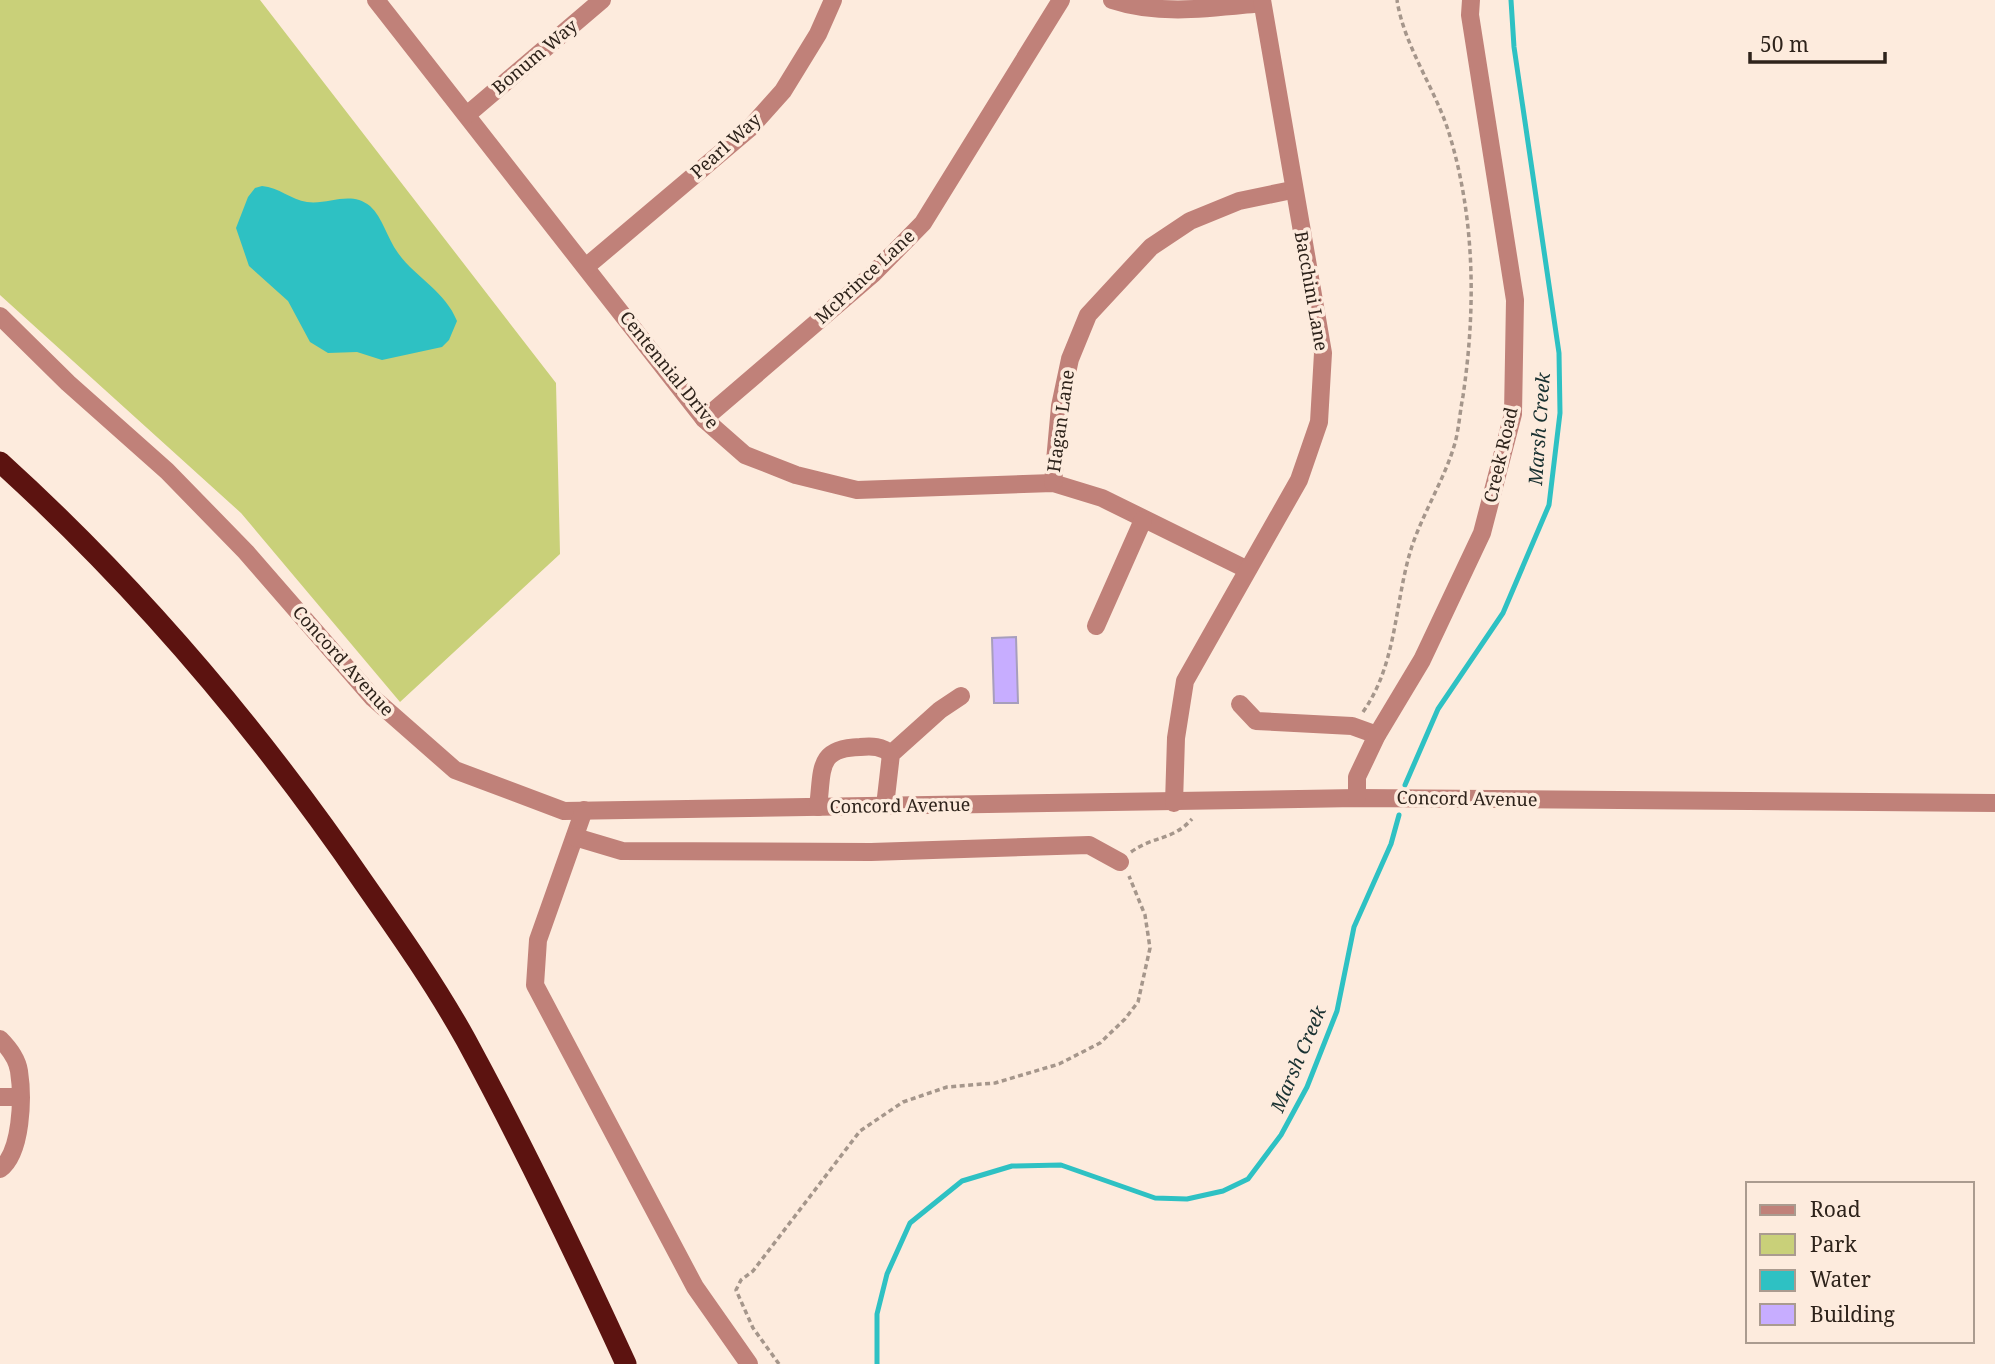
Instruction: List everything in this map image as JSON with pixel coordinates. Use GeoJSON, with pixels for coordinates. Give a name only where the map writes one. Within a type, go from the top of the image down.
{"type":"FeatureCollection","features":[{"type":"Feature","properties":{"kind":"highway"},"geometry":{"type":"LineString","coordinates":[[0,461],[51,508],[183,646],[305,796],[408,947],[465,1039],[626,1364]]}},
{"type":"Feature","properties":{"kind":"street","name":"Centennial Drive"},"geometry":{"type":"LineString","coordinates":[[376,0],[587,266],[704,419],[745,455],[796,475],[857,490],[1053,484],[1102,498],[1245,569]]}},
{"type":"Feature","properties":{"kind":"street","name":"Bonum Way"},"geometry":{"type":"LineString","coordinates":[[468,114],[602,0]]}},
{"type":"Feature","properties":{"kind":"street","name":"Pearl Way"},"geometry":{"type":"LineString","coordinates":[[587,266],[749,129],[783,91],[818,34],[833,0]]}},
{"type":"Feature","properties":{"kind":"street","name":"McPrince Lane"},"geometry":{"type":"LineString","coordinates":[[704,419],[873,274],[923,223],[1061,0]]}},
{"type":"Feature","properties":{"kind":"street"},"geometry":{"type":"LineString","coordinates":[[1112,0],[1158,9],[1200,9],[1262,2]]}},
{"type":"Feature","properties":{"kind":"street","name":"Creek Road"},"geometry":{"type":"LineString","coordinates":[[1357,798],[1357,778],[1377,735],[1422,660],[1482,533],[1513,414],[1515,300],[1470,15],[1471,0]]}},
{"type":"Feature","properties":{"kind":"street","name":"Bacchini Lane"},"geometry":{"type":"LineString","coordinates":[[1174,803],[1176,738],[1185,681],[1245,569],[1299,480],[1319,422],[1323,353],[1292,190],[1262,2]]}},
{"type":"Feature","properties":{"kind":"street","name":"Hagan Lane"},"geometry":{"type":"LineString","coordinates":[[1053,484],[1059,406],[1070,359],[1088,314],[1152,247],[1190,221],[1239,201],[1292,190]]}},
{"type":"Feature","properties":{"kind":"street","name":"Concord Avenue"},"geometry":{"type":"LineString","coordinates":[[0,316],[68,383],[167,471],[246,552],[373,698],[455,770],[564,811],[1357,798],[1995,803]]}},
{"type":"Feature","properties":{"kind":"street"},"geometry":{"type":"LineString","coordinates":[[1096,626],[1143,520]]}},
{"type":"Feature","properties":{"kind":"street"},"geometry":{"type":"LineString","coordinates":[[885,806],[891,754],[940,710],[961,696]]}},
{"type":"Feature","properties":{"kind":"street"},"geometry":{"type":"LineString","coordinates":[[1240,704],[1256,721],[1352,726],[1377,735]]}},
{"type":"Feature","properties":{"kind":"street"},"geometry":{"type":"LineString","coordinates":[[818,807],[823,765],[830,752],[841,747],[870,747],[884,748],[891,754]]}},
{"type":"Feature","properties":{"kind":"street"},"geometry":{"type":"LineString","coordinates":[[584,810],[538,940],[535,985],[695,1287],[749,1364]]}},
{"type":"Feature","properties":{"kind":"street"},"geometry":{"type":"LineString","coordinates":[[575,837],[622,851],[871,852],[1089,845],[1120,862]]}},
{"type":"Feature","properties":{"kind":"street"},"geometry":{"type":"LineString","coordinates":[[0,1039],[10,1049],[19,1071],[16,1150],[0,1169]]}},
{"type":"Feature","properties":{"kind":"street"},"geometry":{"type":"LineString","coordinates":[[0,1097],[19,1097]]}},
{"type":"Feature","properties":{"kind":"path"},"geometry":{"type":"LineString","coordinates":[[1352,726],[1376,694],[1392,652],[1396,609],[1412,546],[1455,443],[1470,347],[1473,281],[1464,200],[1449,134],[1432,87],[1400,20],[1397,0]]}},
{"type":"Feature","properties":{"kind":"path"},"geometry":{"type":"LineString","coordinates":[[779,1364],[753,1328],[736,1290],[860,1131],[903,1102],[947,1087],[995,1083],[1059,1064],[1100,1043],[1125,1019],[1138,1002],[1150,948],[1145,915],[1134,884],[1120,862],[1146,842],[1180,833],[1192,819]]}},
{"type":"Feature","properties":{"kind":"green space"},"geometry":{"type":"Polygon","coordinates":[[[0,0],[260,0],[556,383],[560,554],[400,702],[241,513],[0,295],[0,0]]]}},
{"type":"Feature","properties":{"kind":"water"},"geometry":{"type":"Polygon","coordinates":[[[262,186],[307,202],[347,198],[370,206],[398,253],[452,310],[457,321],[449,340],[442,347],[382,360],[357,352],[328,353],[310,342],[288,301],[249,266],[236,228],[248,197],[255,188],[262,186]]]}},
{"type":"Feature","properties":{"kind":"building"},"geometry":{"type":"Polygon","coordinates":[[[1016,637],[1018,703],[994,703],[992,638],[1016,637]]]}},
{"type":"Feature","properties":{"kind":"waterway","name":"Marsh Creek"},"geometry":{"type":"LineString","coordinates":[[1405,785],[1438,709],[1503,613],[1549,505],[1560,413],[1559,353],[1514,47],[1511,0]]}},
{"type":"Feature","properties":{"kind":"waterway","name":"Marsh Creek"},"geometry":{"type":"LineString","coordinates":[[877,1364],[877,1314],[887,1274],[910,1223],[962,1181],[1012,1166],[1061,1165],[1155,1198],[1187,1199],[1223,1191],[1248,1179],[1281,1135],[1307,1087],[1337,1011],[1354,927],[1391,844],[1399,815]]}}]}
